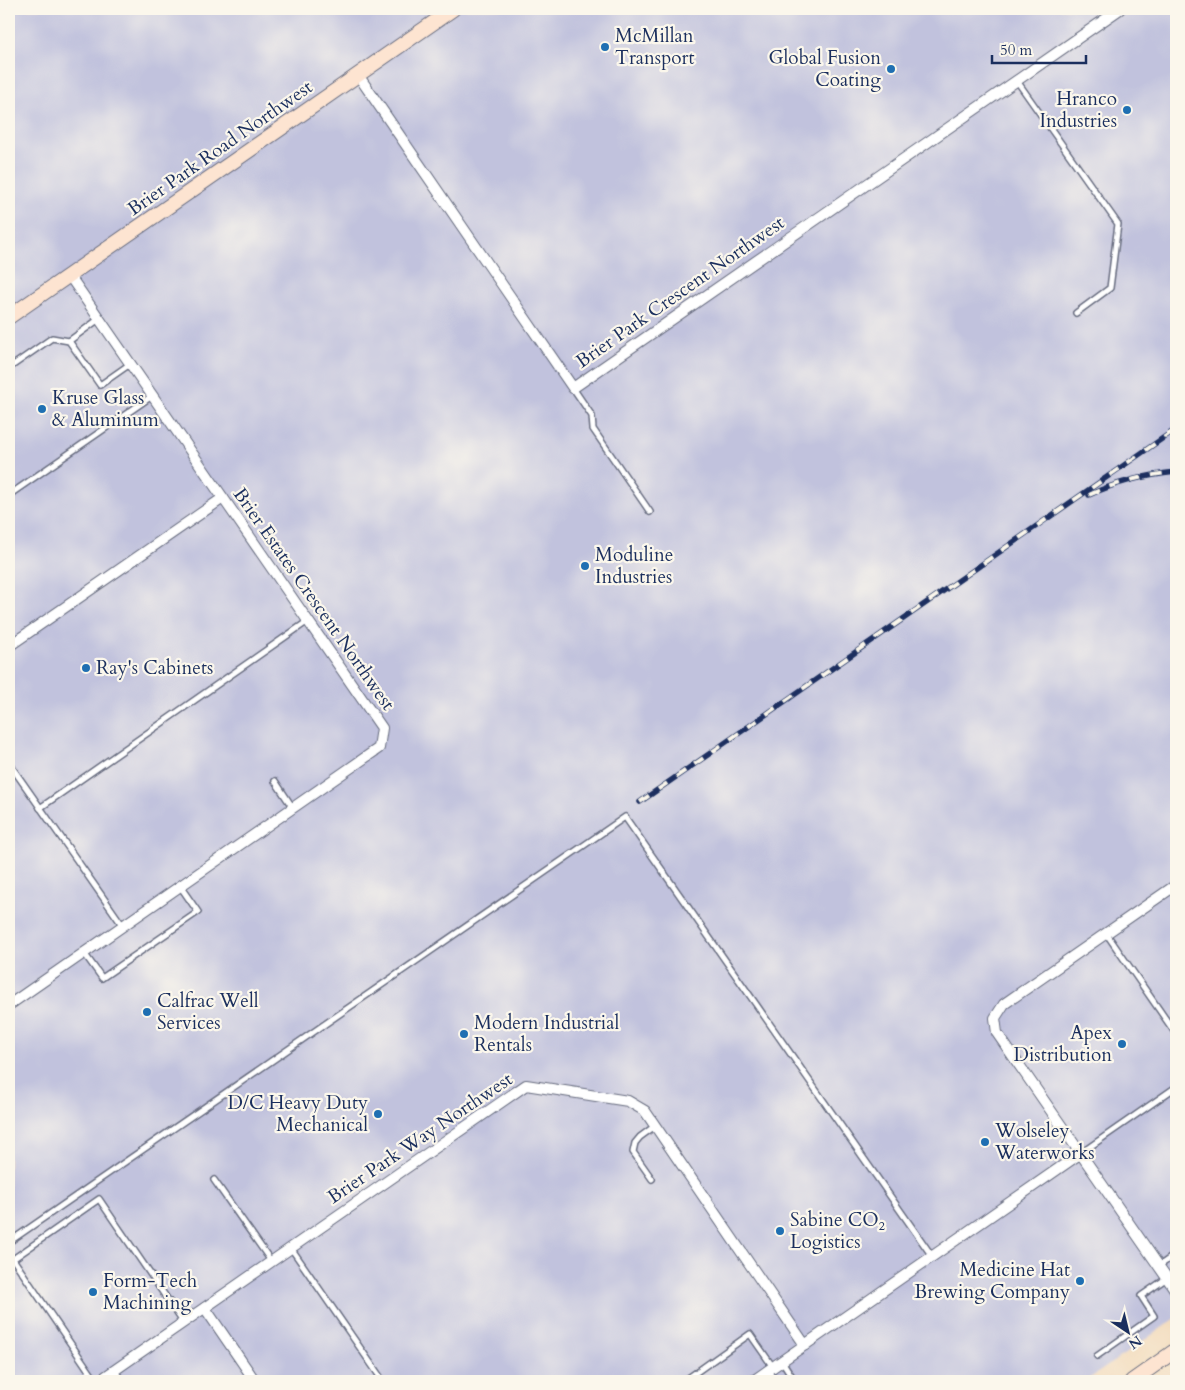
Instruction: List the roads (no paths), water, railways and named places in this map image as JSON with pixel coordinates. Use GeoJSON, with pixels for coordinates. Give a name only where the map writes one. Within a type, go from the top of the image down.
{"type":"FeatureCollection","features":[{"type":"Feature","properties":{"kind":"street","name":"Brier Park Road Northwest"},"geometry":{"type":"LineString","coordinates":[[9,317],[453,9]]}},
{"type":"Feature","properties":{"kind":"street","name":"Brier Park Crescent Northwest"},"geometry":{"type":"LineString","coordinates":[[358,74],[573,388],[1120,9]]}},
{"type":"Feature","properties":{"kind":"street","name":"Brier Estates Crescent Northwest"},"geometry":{"type":"LineString","coordinates":[[9,1004],[378,748],[382,728],[69,275]]}},
{"type":"Feature","properties":{"kind":"street"},"geometry":{"type":"LineString","coordinates":[[9,646],[223,498]]}},
{"type":"Feature","properties":{"kind":"street"},"geometry":{"type":"LineString","coordinates":[[1176,885],[1004,1004],[995,1018],[997,1033],[1176,1291]]}},
{"type":"Feature","properties":{"kind":"street","name":"Brier Park Way Northwest"},"geometry":{"type":"LineString","coordinates":[[98,1381],[526,1085],[628,1101],[645,1111],[805,1345]]}},
{"type":"Feature","properties":{"kind":"street"},"geometry":{"type":"LineString","coordinates":[[752,1381],[1080,1153]]}},
{"type":"Feature","properties":{"kind":"street"},"geometry":{"type":"LineString","coordinates":[[205,1308],[255,1381]]}},
{"type":"Feature","properties":{"kind":"street"},"geometry":{"type":"LineString","coordinates":[[1132,1381],[1176,1350]]}},
{"type":"Feature","properties":{"kind":"lane"},"geometry":{"type":"LineString","coordinates":[[1017,80],[1118,224],[1110,288],[1076,313]]}},
{"type":"Feature","properties":{"kind":"lane"},"geometry":{"type":"LineString","coordinates":[[68,341],[99,319]]}},
{"type":"Feature","properties":{"kind":"lane"},"geometry":{"type":"LineString","coordinates":[[9,368],[52,338],[68,341],[100,385],[130,364]]}},
{"type":"Feature","properties":{"kind":"lane"},"geometry":{"type":"LineString","coordinates":[[573,388],[592,416],[593,428],[650,512]]}},
{"type":"Feature","properties":{"kind":"lane"},"geometry":{"type":"LineString","coordinates":[[9,495],[152,396]]}},
{"type":"Feature","properties":{"kind":"lane"},"geometry":{"type":"LineString","coordinates":[[40,808],[308,620]]}},
{"type":"Feature","properties":{"kind":"lane"},"geometry":{"type":"LineString","coordinates":[[9,762],[123,926]]}},
{"type":"Feature","properties":{"kind":"lane"},"geometry":{"type":"LineString","coordinates":[[274,781],[293,808]]}},
{"type":"Feature","properties":{"kind":"lane"},"geometry":{"type":"LineString","coordinates":[[9,1242],[625,817],[932,1257]]}},
{"type":"Feature","properties":{"kind":"lane"},"geometry":{"type":"LineString","coordinates":[[84,952],[102,978],[198,912],[180,886]]}},
{"type":"Feature","properties":{"kind":"lane"},"geometry":{"type":"LineString","coordinates":[[1106,933],[1176,1034]]}},
{"type":"Feature","properties":{"kind":"lane"},"geometry":{"type":"LineString","coordinates":[[1080,1153],[1176,1087]]}},
{"type":"Feature","properties":{"kind":"lane"},"geometry":{"type":"LineString","coordinates":[[652,1179],[633,1152],[634,1143],[656,1126]]}},
{"type":"Feature","properties":{"kind":"lane"},"geometry":{"type":"LineString","coordinates":[[214,1180],[272,1262]]}},
{"type":"Feature","properties":{"kind":"lane"},"geometry":{"type":"LineString","coordinates":[[98,1381],[13,1259],[99,1199],[184,1323]]}},
{"type":"Feature","properties":{"kind":"lane"},"geometry":{"type":"LineString","coordinates":[[291,1248],[384,1381]]}},
{"type":"Feature","properties":{"kind":"lane"},"geometry":{"type":"LineString","coordinates":[[1159,1266],[1176,1254]]}},
{"type":"Feature","properties":{"kind":"lane"},"geometry":{"type":"LineString","coordinates":[[1097,1356],[1154,1316],[1141,1296],[1167,1278]]}},
{"type":"Feature","properties":{"kind":"lane"},"geometry":{"type":"LineString","coordinates":[[684,1381],[750,1334],[774,1366],[796,1381]]}},
{"type":"Feature","properties":{"kind":"lane"},"geometry":{"type":"LineString","coordinates":[[774,1366],[776,1381]]}},
{"type":"Feature","properties":{"kind":"lane"},"geometry":{"type":"LineString","coordinates":[[115,1371],[122,1381]]}},
{"type":"Feature","properties":{"kind":"railway"},"geometry":{"type":"LineString","coordinates":[[640,802],[1176,429]]}},
{"type":"Feature","properties":{"kind":"railway"},"geometry":{"type":"LineString","coordinates":[[1089,495],[1110,486],[1132,480],[1176,472]]}},
{"type":"Feature","properties":{"kind":"place","name":"McMillan Transport"},"geometry":{"type":"Point","coordinates":[605,47]}},
{"type":"Feature","properties":{"kind":"place","name":"Global Fusion Coating"},"geometry":{"type":"Point","coordinates":[891,69]}},
{"type":"Feature","properties":{"kind":"place","name":"Hranco Industries"},"geometry":{"type":"Point","coordinates":[1127,110]}},
{"type":"Feature","properties":{"kind":"place","name":"Kruse Glass & Aluminum"},"geometry":{"type":"Point","coordinates":[42,409]}},
{"type":"Feature","properties":{"kind":"place","name":"Moduline Industries"},"geometry":{"type":"Point","coordinates":[585,566]}},
{"type":"Feature","properties":{"kind":"place","name":"Ray's Cabinets"},"geometry":{"type":"Point","coordinates":[86,668]}},
{"type":"Feature","properties":{"kind":"place","name":"Calfrac Well Services"},"geometry":{"type":"Point","coordinates":[147,1012]}},
{"type":"Feature","properties":{"kind":"place","name":"Modern Industrial Rentals"},"geometry":{"type":"Point","coordinates":[464,1034]}},
{"type":"Feature","properties":{"kind":"place","name":"Apex Distribution"},"geometry":{"type":"Point","coordinates":[1122,1044]}},
{"type":"Feature","properties":{"kind":"place","name":"D/C Heavy Duty Mechanical"},"geometry":{"type":"Point","coordinates":[378,1114]}},
{"type":"Feature","properties":{"kind":"place","name":"Wolseley Waterworks"},"geometry":{"type":"Point","coordinates":[985,1142]}},
{"type":"Feature","properties":{"kind":"place","name":"Sabine CO₂ Logistics"},"geometry":{"type":"Point","coordinates":[780,1231]}},
{"type":"Feature","properties":{"kind":"place","name":"Medicine Hat Brewing Company"},"geometry":{"type":"Point","coordinates":[1080,1281]}},
{"type":"Feature","properties":{"kind":"place","name":"Form-Tech Machining"},"geometry":{"type":"Point","coordinates":[93,1292]}}]}
